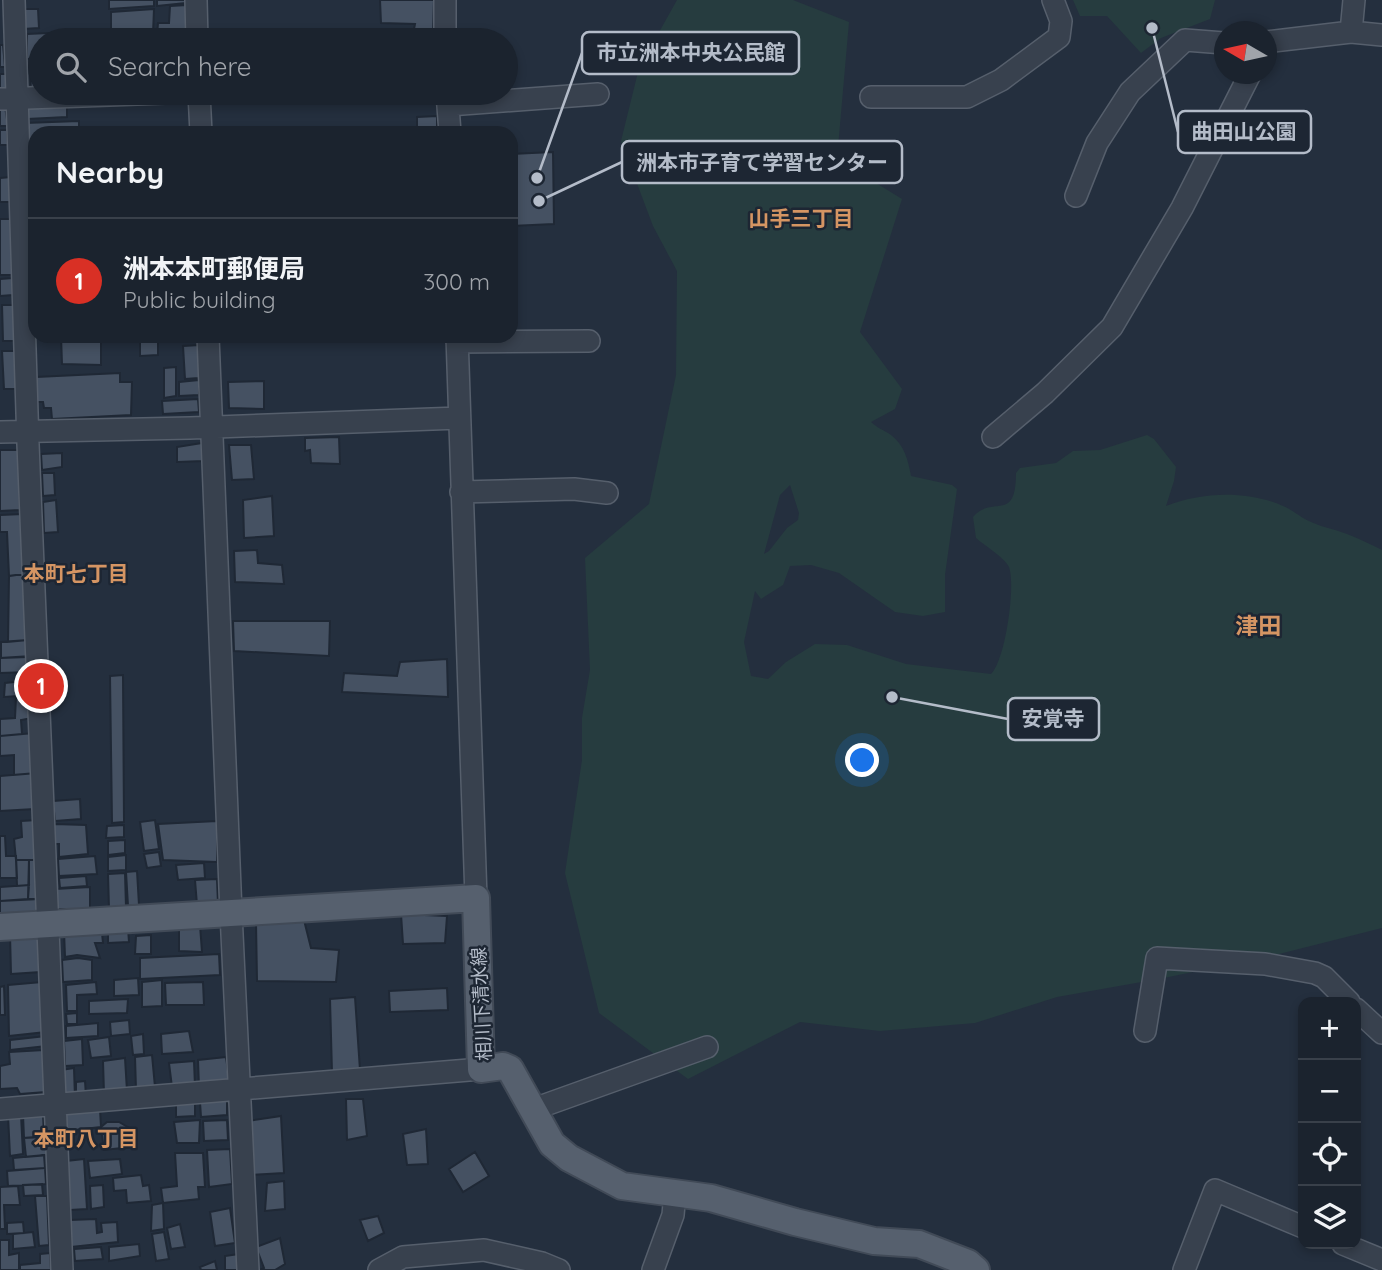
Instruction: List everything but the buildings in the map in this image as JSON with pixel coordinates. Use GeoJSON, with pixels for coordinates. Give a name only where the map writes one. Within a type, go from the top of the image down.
{"type":"FeatureCollection","features":[{"type":"Feature","properties":{"kind":"main road"},"geometry":{"type":"LineString","coordinates":[[0,928],[476,898]]}},
{"type":"Feature","properties":{"kind":"main road","name":"相川下清水線"},"geometry":{"type":"LineString","coordinates":[[476,898],[481,1069],[503,1066],[510,1069],[552,1144],[569,1158],[622,1186],[711,1198],[795,1223],[874,1241],[919,1244],[968,1263],[976,1270]]}},
{"type":"Feature","properties":{"kind":"street"},"geometry":{"type":"LineString","coordinates":[[14,0],[9,99],[29,431],[62,1270]]}},
{"type":"Feature","properties":{"kind":"street"},"geometry":{"type":"LineString","coordinates":[[196,0],[197,28]]}},
{"type":"Feature","properties":{"kind":"street"},"geometry":{"type":"LineString","coordinates":[[444,0],[445,28]]}},
{"type":"Feature","properties":{"kind":"street"},"geometry":{"type":"LineString","coordinates":[[871,97],[968,97],[1002,80],[1059,37],[1061,21],[1052,0]]}},
{"type":"Feature","properties":{"kind":"street"},"geometry":{"type":"LineString","coordinates":[[1351,32],[1354,0]]}},
{"type":"Feature","properties":{"kind":"street"},"geometry":{"type":"LineString","coordinates":[[1277,41],[1351,32],[1382,35]]}},
{"type":"Feature","properties":{"kind":"street"},"geometry":{"type":"LineString","coordinates":[[1076,196],[1097,143],[1130,92],[1185,40],[1214,42]]}},
{"type":"Feature","properties":{"kind":"street"},"geometry":{"type":"LineString","coordinates":[[993,437],[1045,393],[1112,327],[1182,208],[1245,84]]}},
{"type":"Feature","properties":{"kind":"street"},"geometry":{"type":"LineString","coordinates":[[518,97],[598,94]]}},
{"type":"Feature","properties":{"kind":"street"},"geometry":{"type":"LineString","coordinates":[[9,99],[28,98]]}},
{"type":"Feature","properties":{"kind":"street"},"geometry":{"type":"LineString","coordinates":[[200,105],[201,126]]}},
{"type":"Feature","properties":{"kind":"street"},"geometry":{"type":"LineString","coordinates":[[448,105],[450,126]]}},
{"type":"Feature","properties":{"kind":"street"},"geometry":{"type":"LineString","coordinates":[[518,340],[589,341]]}},
{"type":"Feature","properties":{"kind":"street"},"geometry":{"type":"LineString","coordinates":[[208,343],[248,1270]]}},
{"type":"Feature","properties":{"kind":"street"},"geometry":{"type":"LineString","coordinates":[[457,343],[476,898]]}},
{"type":"Feature","properties":{"kind":"street"},"geometry":{"type":"LineString","coordinates":[[0,432],[459,418]]}},
{"type":"Feature","properties":{"kind":"street"},"geometry":{"type":"LineString","coordinates":[[461,492],[574,489],[607,493]]}},
{"type":"Feature","properties":{"kind":"street"},"geometry":{"type":"LineString","coordinates":[[1145,1031],[1157,958],[1265,964],[1315,974],[1324,977],[1344,997]]}},
{"type":"Feature","properties":{"kind":"street"},"geometry":{"type":"LineString","coordinates":[[1361,1014],[1382,1033]]}},
{"type":"Feature","properties":{"kind":"street"},"geometry":{"type":"LineString","coordinates":[[534,1110],[707,1047]]}},
{"type":"Feature","properties":{"kind":"street"},"geometry":{"type":"LineString","coordinates":[[0,1109],[481,1069]]}},
{"type":"Feature","properties":{"kind":"street"},"geometry":{"type":"LineString","coordinates":[[1184,1270],[1215,1190],[1298,1225]]}},
{"type":"Feature","properties":{"kind":"street"},"geometry":{"type":"LineString","coordinates":[[653,1270],[673,1215],[676,1193]]}},
{"type":"Feature","properties":{"kind":"street"},"geometry":{"type":"LineString","coordinates":[[1355,1249],[1382,1260]]}},
{"type":"Feature","properties":{"kind":"street"},"geometry":{"type":"LineString","coordinates":[[379,1270],[403,1257],[484,1250],[542,1263],[559,1270]]}},
{"type":"Feature","properties":{"kind":"green space"},"geometry":{"type":"Polygon","coordinates":[[[677,0],[793,0],[849,22],[837,159],[902,199],[860,332],[902,389],[895,409],[871,422],[900,444],[911,476],[952,485],[957,489],[945,575],[945,612],[923,616],[895,612],[839,573],[811,565],[790,566],[783,585],[761,599],[755,591],[744,642],[751,676],[768,679],[786,662],[815,644],[847,645],[906,664],[991,674],[1005,639],[1011,577],[1007,563],[976,538],[973,517],[988,508],[1008,503],[1015,489],[1016,473],[1020,468],[1056,463],[1073,451],[1100,450],[1147,435],[1154,439],[1176,467],[1166,506],[1209,496],[1254,497],[1283,506],[1311,522],[1382,550],[1382,928],[1279,954],[1057,997],[975,1023],[880,1031],[800,1022],[688,1079],[599,1013],[565,873],[582,760],[582,718],[590,670],[585,558],[649,504],[676,375],[677,271],[653,226],[621,141],[639,68],[677,0]],[[790,485],[780,495],[764,554],[787,528],[798,520],[799,513],[790,485]]]}},
{"type":"Feature","properties":{"kind":"green space"},"geometry":{"type":"Polygon","coordinates":[[[1073,0],[1215,0],[1210,19],[1161,38],[1141,53],[1107,16],[1080,16],[1073,0]]]}},
{"type":"Feature","properties":{"kind":"place","name":"曲田山公園"},"geometry":{"type":"Point","coordinates":[1152,28]}},
{"type":"Feature","properties":{"kind":"place","name":"市立洲本中央公民館"},"geometry":{"type":"Point","coordinates":[537,178]}},
{"type":"Feature","properties":{"kind":"place","name":"洲本市子育て学習センター"},"geometry":{"type":"Point","coordinates":[539,201]}},
{"type":"Feature","properties":{"kind":"place","name":"洲本本町郵便局"},"geometry":{"type":"Point","coordinates":[41,686]}},
{"type":"Feature","properties":{"kind":"place","name":"安覚寺"},"geometry":{"type":"Point","coordinates":[892,697]}},
{"type":"Feature","properties":{"kind":"district","name":"山手三丁目"},"geometry":{"type":"Point","coordinates":[801,218]}},
{"type":"Feature","properties":{"kind":"district","name":"本町七丁目"},"geometry":{"type":"Point","coordinates":[76,573]}},
{"type":"Feature","properties":{"kind":"district","name":"津田"},"geometry":{"type":"Point","coordinates":[1258,625]}},
{"type":"Feature","properties":{"kind":"district","name":"本町八丁目"},"geometry":{"type":"Point","coordinates":[86,1138]}}]}
